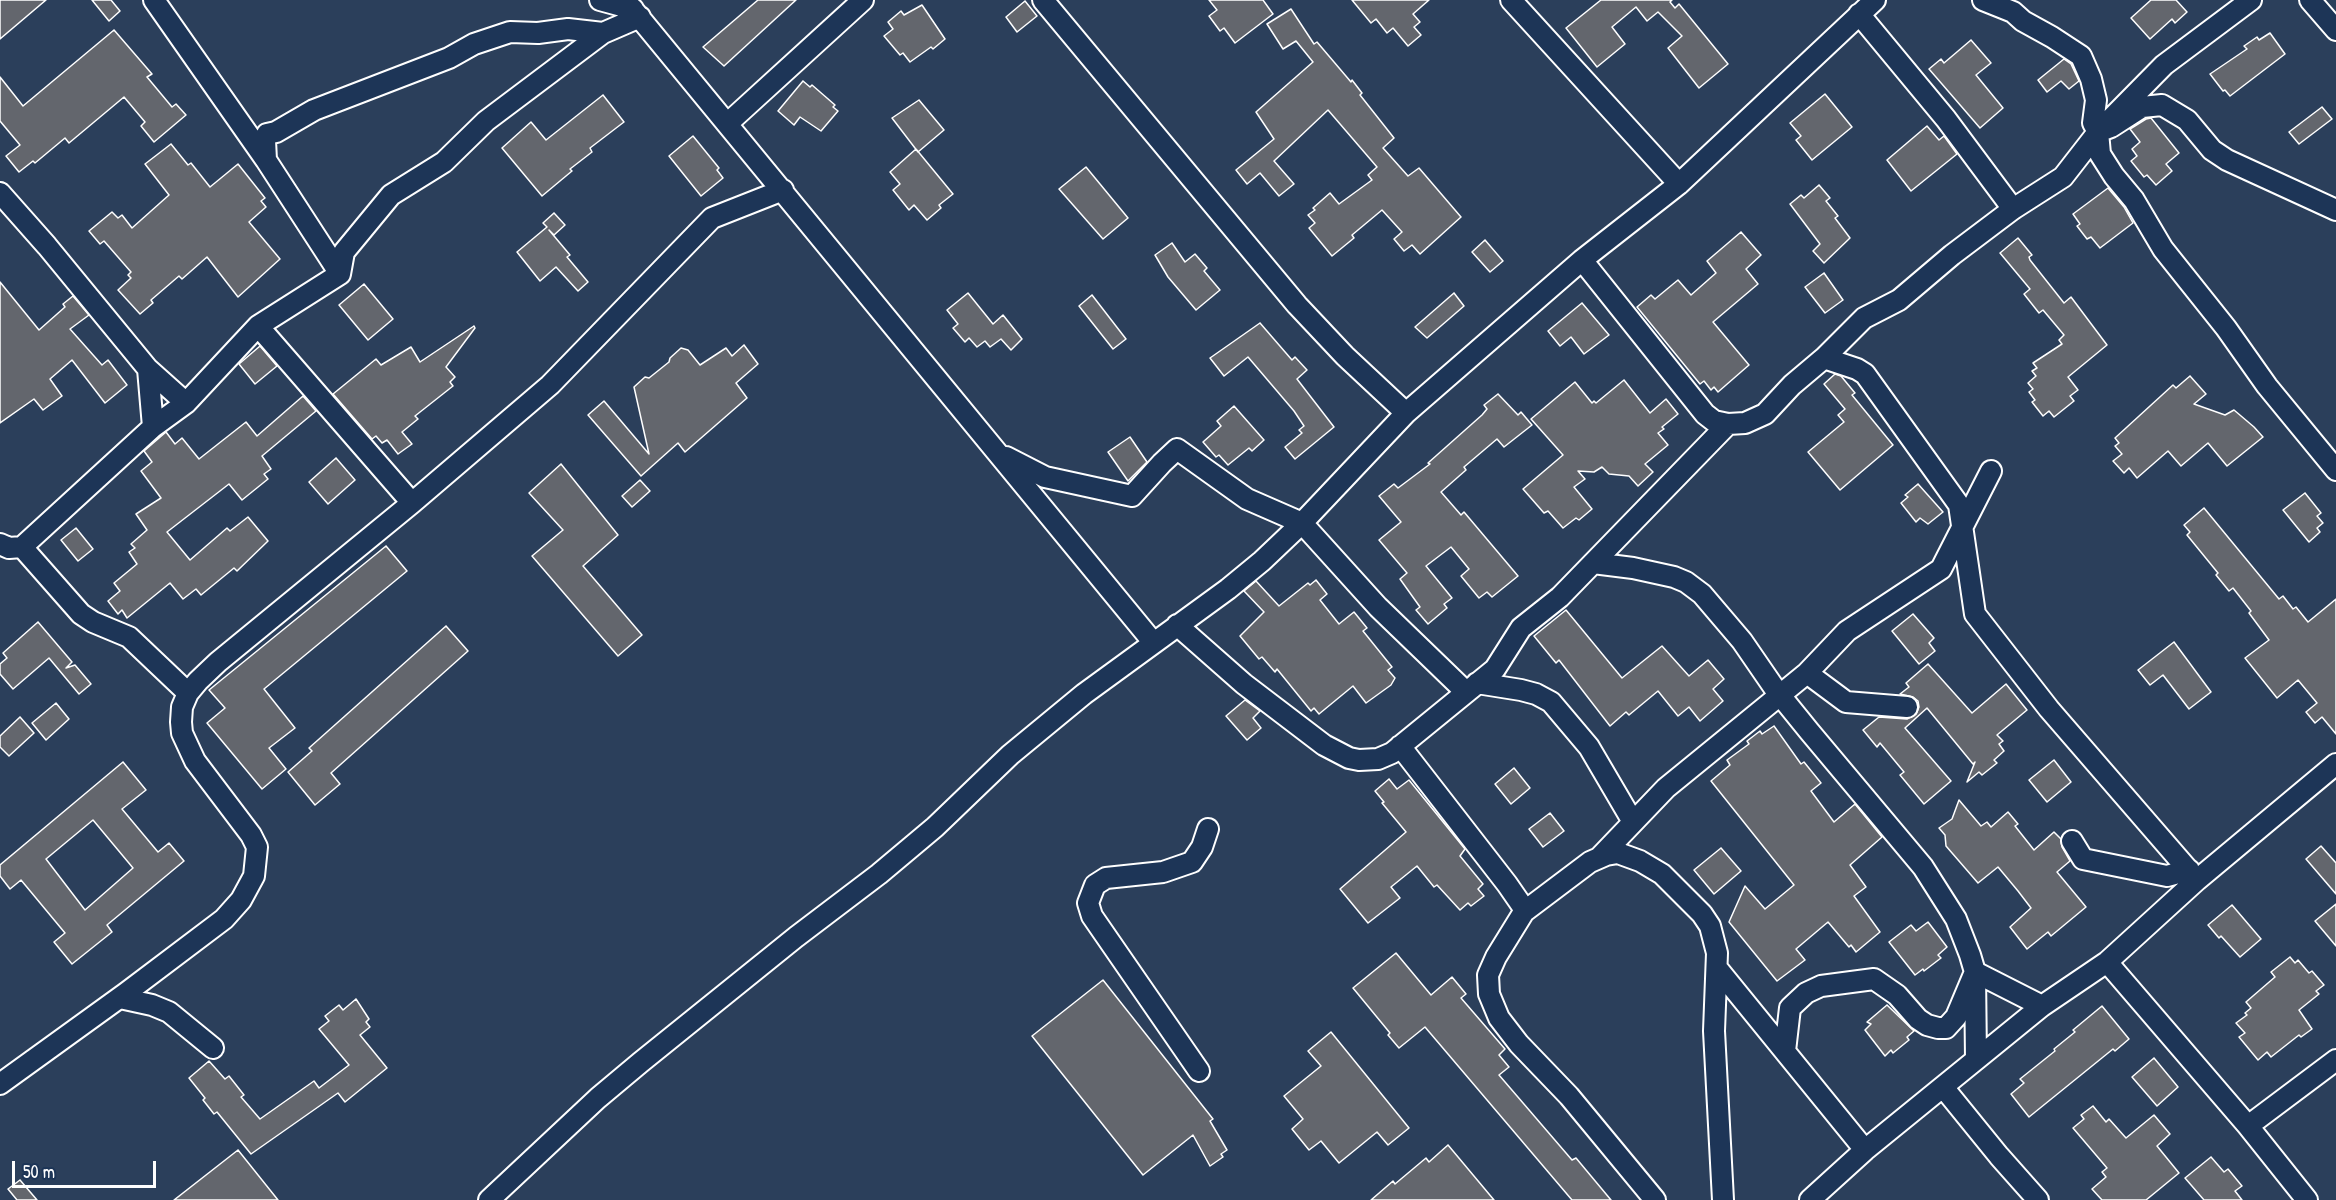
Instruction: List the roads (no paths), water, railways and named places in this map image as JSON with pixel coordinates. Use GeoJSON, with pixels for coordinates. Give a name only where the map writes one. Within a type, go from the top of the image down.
{"type":"FeatureCollection","features":[{"type":"Feature","properties":{"kind":"street"},"geometry":{"type":"LineString","coordinates":[[154,0],[266,160],[340,274]]}},
{"type":"Feature","properties":{"kind":"street"},"geometry":{"type":"LineString","coordinates":[[600,0],[633,9],[1153,642]]}},
{"type":"Feature","properties":{"kind":"street"},"geometry":{"type":"LineString","coordinates":[[727,124],[863,0]]}},
{"type":"Feature","properties":{"kind":"street"},"geometry":{"type":"LineString","coordinates":[[1042,0],[1298,305],[1352,363],[1406,413]]}},
{"type":"Feature","properties":{"kind":"street"},"geometry":{"type":"LineString","coordinates":[[1511,0],[1679,184]]}},
{"type":"Feature","properties":{"kind":"street"},"geometry":{"type":"LineString","coordinates":[[489,1200],[598,1098],[796,937],[879,874],[935,827],[1010,755],[1084,694],[1227,589],[1302,523],[1406,413],[1582,260],[1679,184],[1875,0]]}},
{"type":"Feature","properties":{"kind":"street"},"geometry":{"type":"LineString","coordinates":[[1983,0],[2013,12],[2022,21],[2081,56],[2091,79],[2096,100],[2093,123],[2098,132],[2100,153],[2114,176],[2134,200],[2163,249],[2226,328],[2267,386],[2336,470]]}},
{"type":"Feature","properties":{"kind":"street"},"geometry":{"type":"LineString","coordinates":[[1582,260],[1705,414],[1714,421],[1728,424],[1745,423],[1765,414],[1792,385],[1824,358],[1864,318],[1899,300],[1952,255],[2013,209],[2064,177],[2098,132],[2164,65],[2250,0]]}},
{"type":"Feature","properties":{"kind":"street"},"geometry":{"type":"LineString","coordinates":[[2310,0],[2336,30]]}},
{"type":"Feature","properties":{"kind":"street"},"geometry":{"type":"LineString","coordinates":[[0,544],[9,548],[22,547],[153,427],[186,403],[258,326],[340,274],[344,252],[391,195],[444,162],[486,121],[633,9]]}},
{"type":"Feature","properties":{"kind":"street"},"geometry":{"type":"LineString","coordinates":[[1858,14],[1946,119],[2013,209]]}},
{"type":"Feature","properties":{"kind":"street"},"geometry":{"type":"LineString","coordinates":[[266,160],[267,134],[276,132],[314,111],[449,58],[474,44],[510,32],[538,33],[568,29],[603,33]]}},
{"type":"Feature","properties":{"kind":"street"},"geometry":{"type":"LineString","coordinates":[[2098,132],[2110,127],[2142,106],[2162,105],[2187,120],[2212,150],[2227,160],[2336,210]]}},
{"type":"Feature","properties":{"kind":"street"},"geometry":{"type":"LineString","coordinates":[[0,1084],[120,998],[224,919],[241,900],[254,876],[257,847],[251,835],[203,773],[187,744],[181,722],[182,706],[188,693],[218,662],[412,503],[550,385],[712,218],[783,190]]}},
{"type":"Feature","properties":{"kind":"street"},"geometry":{"type":"LineString","coordinates":[[0,193],[47,246],[148,369],[186,403]]}},
{"type":"Feature","properties":{"kind":"street"},"geometry":{"type":"LineString","coordinates":[[258,326],[412,503]]}},
{"type":"Feature","properties":{"kind":"street"},"geometry":{"type":"LineString","coordinates":[[1824,358],[1857,369],[1871,380],[1959,504],[1975,614],[2049,709],[2193,875]]}},
{"type":"Feature","properties":{"kind":"street"},"geometry":{"type":"LineString","coordinates":[[148,369],[153,427]]}},
{"type":"Feature","properties":{"kind":"street"},"geometry":{"type":"LineString","coordinates":[[1177,625],[1244,684],[1331,749],[1349,758],[1368,761],[1385,757],[1495,669],[1521,628],[1560,597],[1728,424]]}},
{"type":"Feature","properties":{"kind":"street"},"geometry":{"type":"LineString","coordinates":[[999,454],[1045,477],[1132,496],[1177,450],[1247,499],[1302,523],[1378,608],[1472,688],[1521,690],[1536,694],[1551,702],[1589,747],[1633,822]]}},
{"type":"Feature","properties":{"kind":"street"},"geometry":{"type":"LineString","coordinates":[[1655,1200],[1569,1096],[1507,1030],[1492,1005],[1487,984],[1490,969],[1525,911],[1599,858],[1674,781],[1807,673],[1847,631],[1941,569],[1991,471]]}},
{"type":"Feature","properties":{"kind":"street"},"geometry":{"type":"LineString","coordinates":[[22,547],[81,614],[93,622],[129,637],[188,693]]}},
{"type":"Feature","properties":{"kind":"street"},"geometry":{"type":"LineString","coordinates":[[1593,563],[1663,575],[1694,587],[1742,641],[1780,694],[1923,867],[1959,925],[1975,972],[1976,1059]]}},
{"type":"Feature","properties":{"kind":"street"},"geometry":{"type":"LineString","coordinates":[[1807,673],[1846,702],[1907,707]]}},
{"type":"Feature","properties":{"kind":"street"},"geometry":{"type":"LineString","coordinates":[[1400,746],[1507,884],[1525,911]]}},
{"type":"Feature","properties":{"kind":"street"},"geometry":{"type":"LineString","coordinates":[[1810,1200],[1865,1150],[2042,1006],[2107,962],[2193,875],[2336,764]]}},
{"type":"Feature","properties":{"kind":"street"},"geometry":{"type":"LineString","coordinates":[[1199,1071],[1092,916],[1088,903],[1095,885],[1106,878],[1163,872],[1192,862],[1202,847],[1208,829]]}},
{"type":"Feature","properties":{"kind":"street"},"geometry":{"type":"LineString","coordinates":[[2072,841],[2083,859],[2167,876],[2193,875]]}},
{"type":"Feature","properties":{"kind":"street"},"geometry":{"type":"LineString","coordinates":[[1599,858],[1615,853],[1631,857],[1654,869],[1671,881],[1697,907],[1710,926],[1716,947],[1717,968],[1714,1031],[1723,1200]]}},
{"type":"Feature","properties":{"kind":"street"},"geometry":{"type":"LineString","coordinates":[[2107,962],[2248,1126],[2307,1200]]}},
{"type":"Feature","properties":{"kind":"street"},"geometry":{"type":"LineString","coordinates":[[1717,968],[1865,1150]]}},
{"type":"Feature","properties":{"kind":"street"},"geometry":{"type":"LineString","coordinates":[[1975,972],[2042,1006]]}},
{"type":"Feature","properties":{"kind":"street"},"geometry":{"type":"LineString","coordinates":[[1785,1052],[1790,1008],[1806,993],[1821,986],[1874,979],[1897,995],[1918,1019],[1927,1025],[1946,1028],[1956,1017],[1975,972]]}},
{"type":"Feature","properties":{"kind":"street"},"geometry":{"type":"LineString","coordinates":[[120,998],[152,1005],[170,1012],[213,1048]]}},
{"type":"Feature","properties":{"kind":"street"},"geometry":{"type":"LineString","coordinates":[[2248,1126],[2336,1060]]}},
{"type":"Feature","properties":{"kind":"street"},"geometry":{"type":"LineString","coordinates":[[1942,1087],[2038,1200]]}}]}
